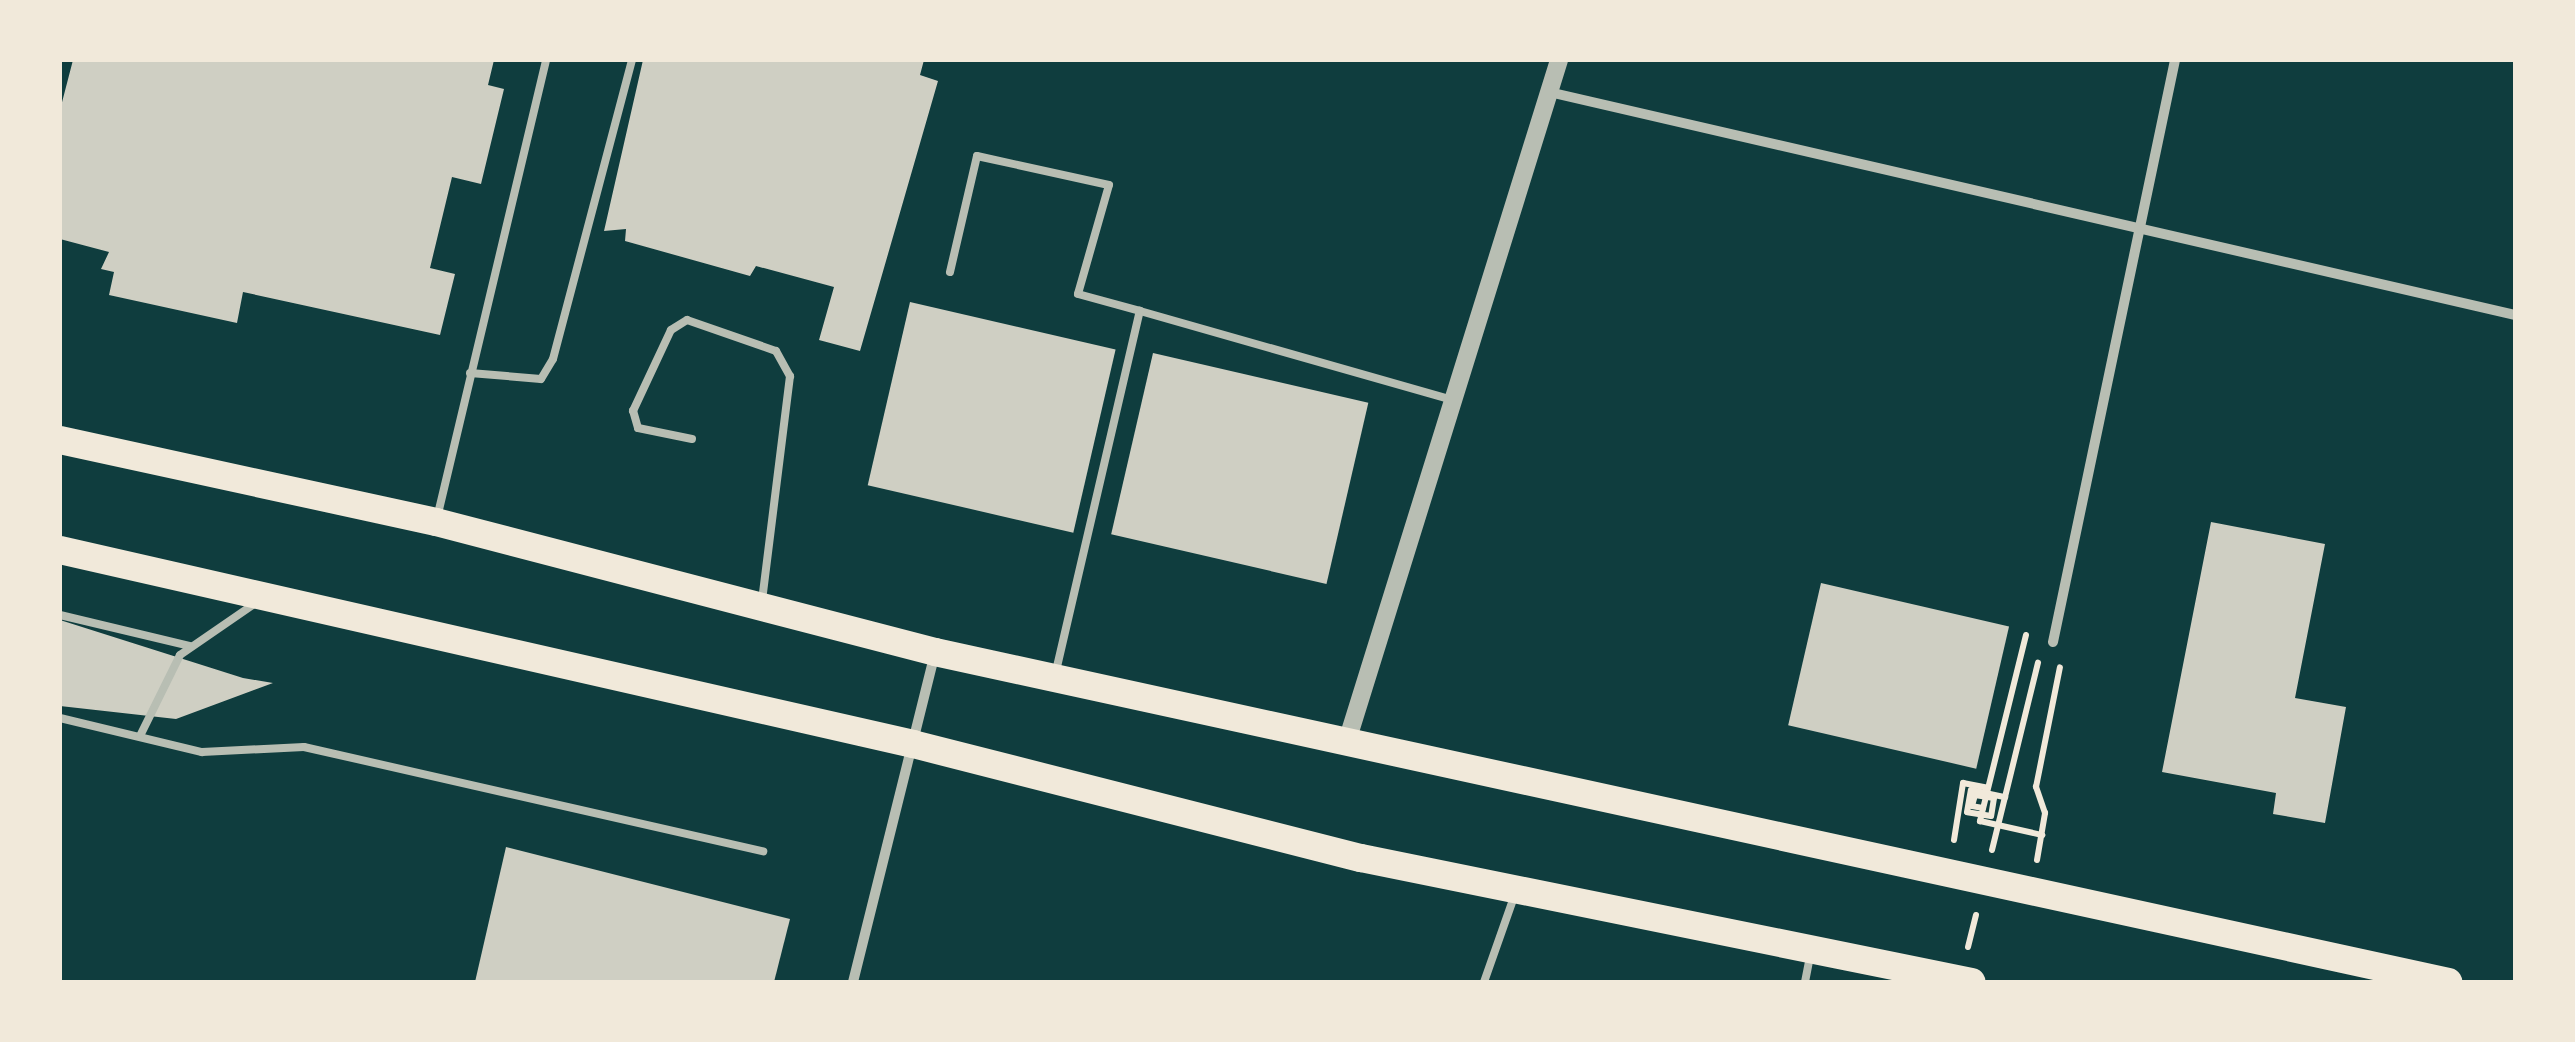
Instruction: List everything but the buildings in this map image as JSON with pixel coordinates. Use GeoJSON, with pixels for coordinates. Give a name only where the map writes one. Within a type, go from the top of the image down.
{"type":"FeatureCollection","features":[{"type":"Feature","properties":{"kind":"highway"},"geometry":{"type":"LineString","coordinates":[[60,440],[436,522],[760,610],[935,652],[1348,738],[2030,896],[2448,982]]}},
{"type":"Feature","properties":{"kind":"highway"},"geometry":{"type":"LineString","coordinates":[[60,550],[913,744],[1516,891],[1812,950],[1894,975],[1968,973]]}},
{"type":"Feature","properties":{"kind":"street"},"geometry":{"type":"LineString","coordinates":[[1348,738],[1449,399],[1558,60]]}},
{"type":"Feature","properties":{"kind":"street"},"geometry":{"type":"LineString","coordinates":[[2052,642],[2144,230],[2175,60]]}},
{"type":"Feature","properties":{"kind":"street"},"geometry":{"type":"LineString","coordinates":[[1549,92],[2515,314]]}},
{"type":"Feature","properties":{"kind":"street"},"geometry":{"type":"LineString","coordinates":[[852,982],[935,652]]}},
{"type":"Feature","properties":{"kind":"lane"},"geometry":{"type":"LineString","coordinates":[[436,522],[546,60]]}},
{"type":"Feature","properties":{"kind":"lane"},"geometry":{"type":"LineString","coordinates":[[470,373],[541,379],[553,360],[632,60]]}},
{"type":"Feature","properties":{"kind":"lane"},"geometry":{"type":"LineString","coordinates":[[950,272],[977,156],[1109,185],[1078,294],[1449,399]]}},
{"type":"Feature","properties":{"kind":"lane"},"geometry":{"type":"LineString","coordinates":[[1055,676],[1140,311]]}},
{"type":"Feature","properties":{"kind":"lane"},"geometry":{"type":"LineString","coordinates":[[692,440],[638,428],[633,411],[671,330],[687,320],[776,350],[790,376],[760,610]]}},
{"type":"Feature","properties":{"kind":"lane"},"geometry":{"type":"LineString","coordinates":[[140,736],[165,673],[190,646],[271,596]]}},
{"type":"Feature","properties":{"kind":"lane"},"geometry":{"type":"LineString","coordinates":[[60,615],[190,646]]}},
{"type":"Feature","properties":{"kind":"lane"},"geometry":{"type":"LineString","coordinates":[[60,718],[202,752],[304,748],[763,851]]}},
{"type":"Feature","properties":{"kind":"lane"},"geometry":{"type":"LineString","coordinates":[[1484,982],[1516,891]]}},
{"type":"Feature","properties":{"kind":"lane"},"geometry":{"type":"LineString","coordinates":[[1804,982],[1812,950]]}},
{"type":"Feature","properties":{"kind":"path"},"geometry":{"type":"LineString","coordinates":[[2024,634],[1980,821],[2042,835]]}},
{"type":"Feature","properties":{"kind":"path"},"geometry":{"type":"LineString","coordinates":[[2030,896],[2042,835],[2036,787],[2064,645],[2052,642]]}},
{"type":"Feature","properties":{"kind":"path"},"geometry":{"type":"LineString","coordinates":[[1987,871],[2041,651],[2021,646]]}},
{"type":"Feature","properties":{"kind":"path"},"geometry":{"type":"LineString","coordinates":[[1949,876],[1963,783],[1988,788]]}},
{"type":"Feature","properties":{"kind":"path"},"geometry":{"type":"LineString","coordinates":[[1983,808],[1972,806],[1975,795],[1994,798],[1991,816],[1967,812],[1970,790],[2005,797]]}},
{"type":"Feature","properties":{"kind":"path"},"geometry":{"type":"LineString","coordinates":[[1968,973],[1978,908]]}}]}
